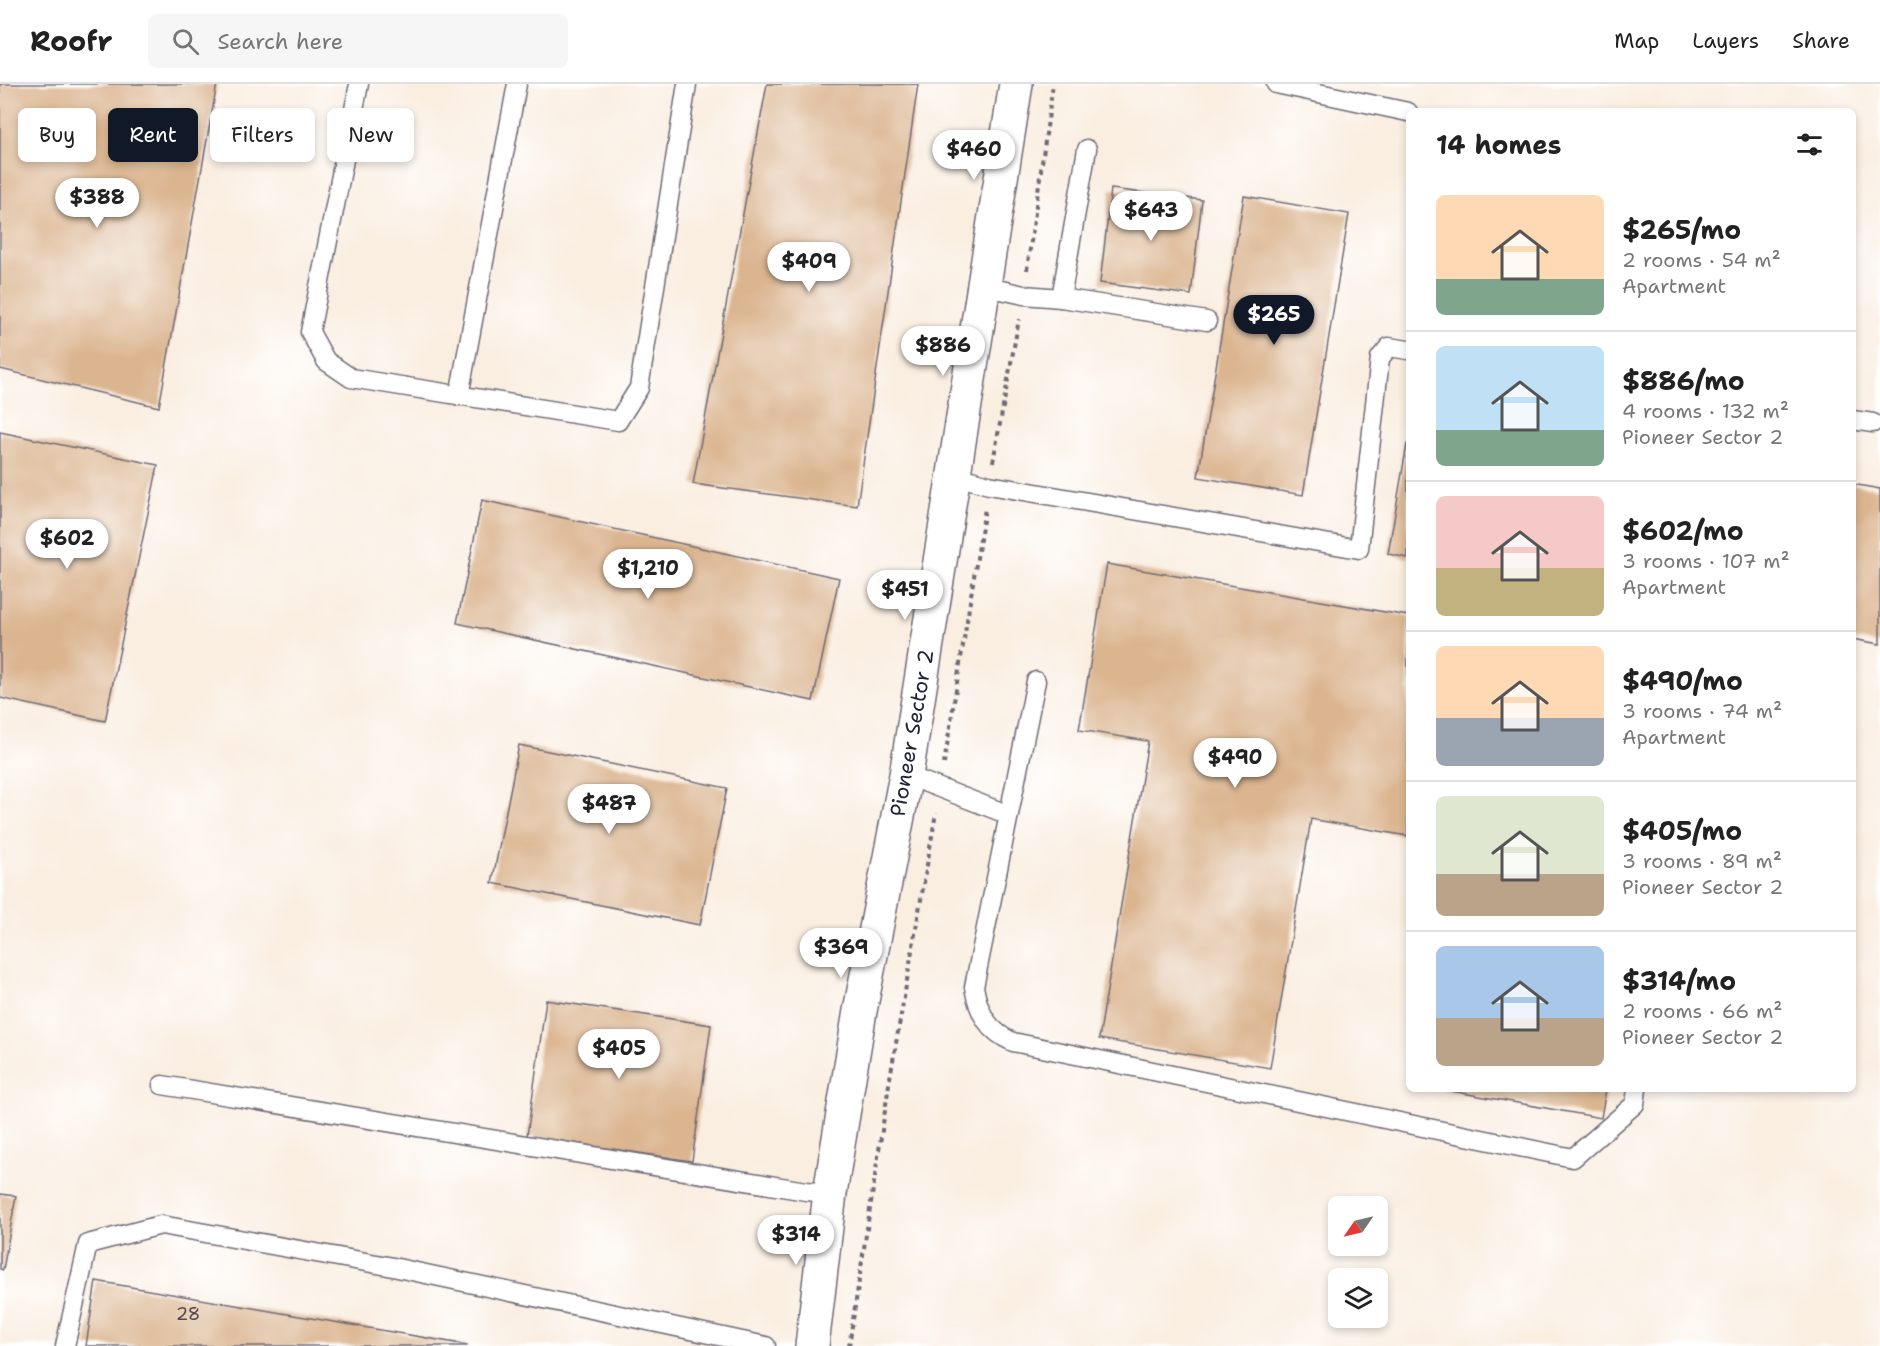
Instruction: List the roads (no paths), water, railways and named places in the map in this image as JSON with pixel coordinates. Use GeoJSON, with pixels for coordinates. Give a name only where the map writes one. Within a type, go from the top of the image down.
{"type":"FeatureCollection","features":[{"type":"Feature","properties":{"kind":"street","name":"Pioneer Sector 2"},"geometry":{"type":"LineString","coordinates":[[812,1346],[830,1193],[860,1011],[906,775],[1016,84]]}},
{"type":"Feature","properties":{"kind":"lane"},"geometry":{"type":"LineString","coordinates":[[359,84],[310,332],[326,361],[351,378],[618,421],[639,388],[687,84]]}},
{"type":"Feature","properties":{"kind":"lane"},"geometry":{"type":"LineString","coordinates":[[459,396],[517,84]]}},
{"type":"Feature","properties":{"kind":"lane"},"geometry":{"type":"LineString","coordinates":[[1276,84],[1406,112]]}},
{"type":"Feature","properties":{"kind":"lane"},"geometry":{"type":"LineString","coordinates":[[1062,298],[1087,149]]}},
{"type":"Feature","properties":{"kind":"lane"},"geometry":{"type":"LineString","coordinates":[[983,286],[1024,295],[1062,298],[1207,321]]}},
{"type":"Feature","properties":{"kind":"lane"},"geometry":{"type":"LineString","coordinates":[[953,475],[1000,487],[1359,549],[1380,358],[1389,347],[1406,350]]}},
{"type":"Feature","properties":{"kind":"lane"},"geometry":{"type":"LineString","coordinates":[[1856,421],[1873,423]]}},
{"type":"Feature","properties":{"kind":"lane"},"geometry":{"type":"LineString","coordinates":[[1036,681],[974,987],[978,1006],[997,1035],[1013,1042],[1573,1158],[1635,1104],[1637,1092]]}},
{"type":"Feature","properties":{"kind":"lane"},"geometry":{"type":"LineString","coordinates":[[906,775],[1009,815]]}},
{"type":"Feature","properties":{"kind":"lane"},"geometry":{"type":"LineString","coordinates":[[162,1085],[806,1191],[830,1193]]}},
{"type":"Feature","properties":{"kind":"lane"},"geometry":{"type":"LineString","coordinates":[[65,1346],[88,1244],[161,1225],[387,1266],[765,1346]]}}]}
